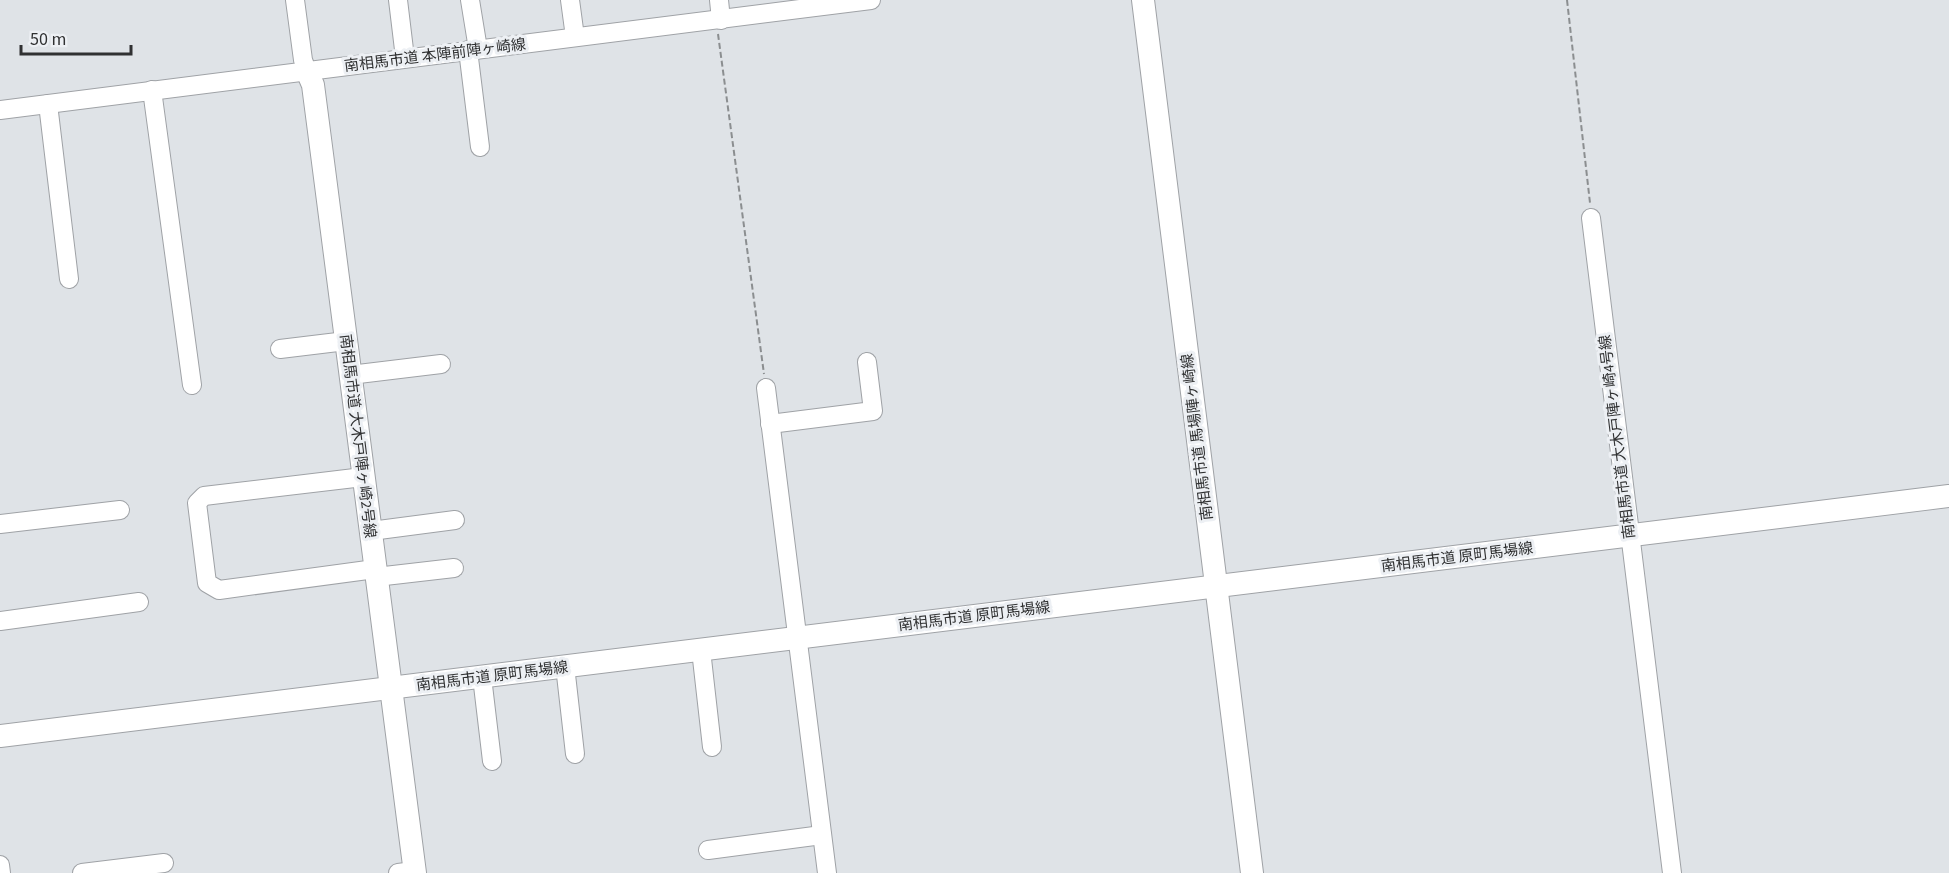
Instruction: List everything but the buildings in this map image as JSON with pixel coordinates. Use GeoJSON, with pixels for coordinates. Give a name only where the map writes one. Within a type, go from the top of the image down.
{"type":"FeatureCollection","features":[{"type":"Feature","properties":{"kind":"street","name":"南相馬市道 大木戸陣ヶ崎2号線"},"geometry":{"type":"LineString","coordinates":[[295,0],[303,60],[313,85],[351,375],[391,688],[409,872]]}},
{"type":"Feature","properties":{"kind":"street"},"geometry":{"type":"LineString","coordinates":[[398,0],[405,58]]}},
{"type":"Feature","properties":{"kind":"street"},"geometry":{"type":"LineString","coordinates":[[470,0],[480,147]]}},
{"type":"Feature","properties":{"kind":"street"},"geometry":{"type":"LineString","coordinates":[[570,0],[575,37]]}},
{"type":"Feature","properties":{"kind":"street"},"geometry":{"type":"LineString","coordinates":[[719,0],[721,20]]}},
{"type":"Feature","properties":{"kind":"street","name":"南相馬市道 本陣前陣ヶ崎線"},"geometry":{"type":"LineString","coordinates":[[0,110],[871,0]]}},
{"type":"Feature","properties":{"kind":"street","name":"南相馬市道 馬場陣ヶ崎線"},"geometry":{"type":"LineString","coordinates":[[1143,0],[1252,873]]}},
{"type":"Feature","properties":{"kind":"street"},"geometry":{"type":"LineString","coordinates":[[152,90],[192,385]]}},
{"type":"Feature","properties":{"kind":"street"},"geometry":{"type":"LineString","coordinates":[[48,104],[69,279]]}},
{"type":"Feature","properties":{"kind":"street","name":"南相馬市道 大木戸陣ヶ崎4号線"},"geometry":{"type":"LineString","coordinates":[[1591,218],[1628,536],[1672,873]]}},
{"type":"Feature","properties":{"kind":"street"},"geometry":{"type":"LineString","coordinates":[[280,349],[346,341]]}},
{"type":"Feature","properties":{"kind":"street"},"geometry":{"type":"LineString","coordinates":[[770,424],[873,411],[867,362]]}},
{"type":"Feature","properties":{"kind":"street"},"geometry":{"type":"LineString","coordinates":[[351,375],[441,364]]}},
{"type":"Feature","properties":{"kind":"street"},"geometry":{"type":"LineString","coordinates":[[766,388],[827,873]]}},
{"type":"Feature","properties":{"kind":"street"},"geometry":{"type":"LineString","coordinates":[[363,477],[204,496],[197,503],[207,584],[219,590],[376,573],[454,568]]}},
{"type":"Feature","properties":{"kind":"street","name":"南相馬市道 原町馬場線"},"geometry":{"type":"LineString","coordinates":[[0,736],[1949,496]]}},
{"type":"Feature","properties":{"kind":"street"},"geometry":{"type":"LineString","coordinates":[[0,524],[120,510]]}},
{"type":"Feature","properties":{"kind":"street"},"geometry":{"type":"LineString","coordinates":[[370,531],[455,520]]}},
{"type":"Feature","properties":{"kind":"street"},"geometry":{"type":"LineString","coordinates":[[0,621],[139,602]]}},
{"type":"Feature","properties":{"kind":"street"},"geometry":{"type":"LineString","coordinates":[[701,650],[712,747]]}},
{"type":"Feature","properties":{"kind":"street"},"geometry":{"type":"LineString","coordinates":[[565,666],[574,754]]}},
{"type":"Feature","properties":{"kind":"street"},"geometry":{"type":"LineString","coordinates":[[482,676],[492,761]]}},
{"type":"Feature","properties":{"kind":"street"},"geometry":{"type":"LineString","coordinates":[[708,850],[822,835]]}},
{"type":"Feature","properties":{"kind":"street"},"geometry":{"type":"LineString","coordinates":[[82,873],[164,863]]}},
{"type":"Feature","properties":{"kind":"street"},"geometry":{"type":"LineString","coordinates":[[0,865],[1,873]]}},
{"type":"Feature","properties":{"kind":"path"},"geometry":{"type":"LineString","coordinates":[[1568,0],[1591,218]]}},
{"type":"Feature","properties":{"kind":"path"},"geometry":{"type":"LineString","coordinates":[[721,20],[717,28],[766,388]]}}]}
